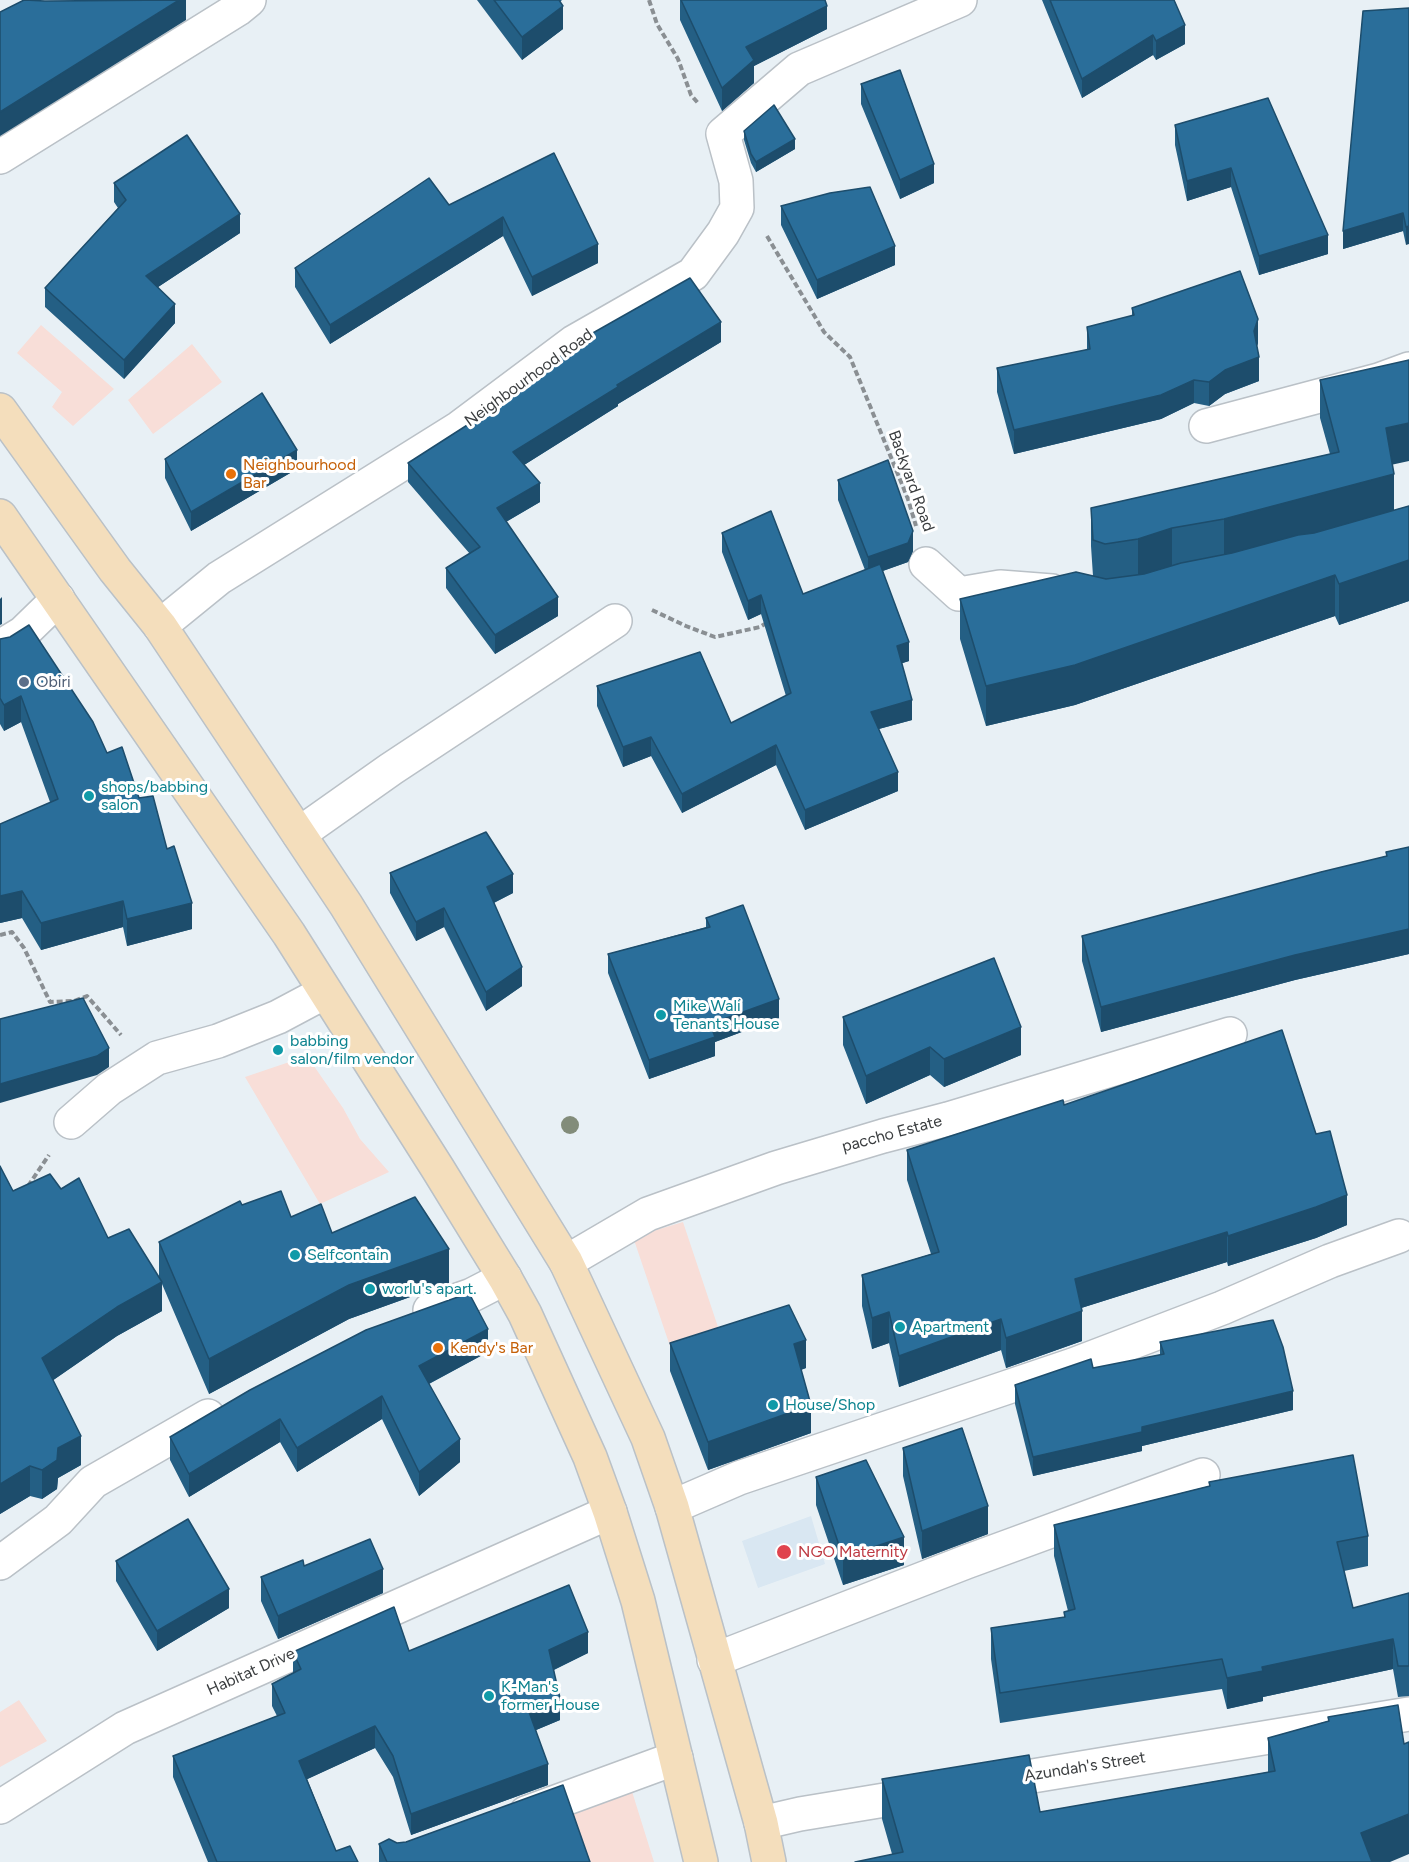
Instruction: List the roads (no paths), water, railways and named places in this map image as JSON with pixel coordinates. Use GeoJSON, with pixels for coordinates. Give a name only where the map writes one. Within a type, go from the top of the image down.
{"type":"FeatureCollection","features":[{"type":"Feature","properties":{"kind":"main road"},"geometry":{"type":"LineString","coordinates":[[0,410],[115,570],[160,626],[299,834],[383,964],[566,1262],[648,1438],[672,1507],[769,1862]]}},
{"type":"Feature","properties":{"kind":"main road"},"geometry":{"type":"LineString","coordinates":[[0,516],[289,934],[505,1278],[525,1314],[590,1457],[610,1512],[638,1601],[701,1862]]}},
{"type":"Feature","properties":{"kind":"street"},"geometry":{"type":"LineString","coordinates":[[0,157],[249,0]]}},
{"type":"Feature","properties":{"kind":"street","name":"Neighbourhood Road"},"geometry":{"type":"LineString","coordinates":[[160,626],[219,578],[459,428],[574,342],[693,274],[723,233],[737,208],[736,182],[723,134],[799,69],[960,0]]}},
{"type":"Feature","properties":{"kind":"street"},"geometry":{"type":"LineString","coordinates":[[1206,426],[1379,380],[1409,369]]}},
{"type":"Feature","properties":{"kind":"street"},"geometry":{"type":"LineString","coordinates":[[926,564],[959,594],[1000,587],[1036,591],[1070,591],[1081,594]]}},
{"type":"Feature","properties":{"kind":"street"},"geometry":{"type":"LineString","coordinates":[[0,647],[23,633],[58,599]]}},
{"type":"Feature","properties":{"kind":"street"},"geometry":{"type":"LineString","coordinates":[[299,834],[391,769],[615,621]]}},
{"type":"Feature","properties":{"kind":"street"},"geometry":{"type":"LineString","coordinates":[[71,1122],[109,1089],[157,1058],[218,1041],[278,1017],[326,992]]}},
{"type":"Feature","properties":{"kind":"street","name":"paccho Estate"},"geometry":{"type":"LineString","coordinates":[[566,1262],[648,1214],[776,1168],[1230,1034]]}},
{"type":"Feature","properties":{"kind":"street"},"geometry":{"type":"LineString","coordinates":[[672,1507],[739,1478],[1073,1365],[1222,1308],[1330,1261],[1400,1236]]}},
{"type":"Feature","properties":{"kind":"street"},"geometry":{"type":"LineString","coordinates":[[405,1319],[472,1295],[505,1278]]}},
{"type":"Feature","properties":{"kind":"street"},"geometry":{"type":"LineString","coordinates":[[0,1563],[58,1520],[93,1482],[231,1403]]}},
{"type":"Feature","properties":{"kind":"street"},"geometry":{"type":"LineString","coordinates":[[714,1660],[966,1562],[1203,1475]]}},
{"type":"Feature","properties":{"kind":"street","name":"Habitat Drive"},"geometry":{"type":"LineString","coordinates":[[0,1808],[125,1728],[610,1512]]}},
{"type":"Feature","properties":{"kind":"street","name":"Azundah's Street"},"geometry":{"type":"LineString","coordinates":[[760,1823],[800,1814],[1409,1714]]}},
{"type":"Feature","properties":{"kind":"street"},"geometry":{"type":"LineString","coordinates":[[499,1823],[676,1758]]}},
{"type":"Feature","properties":{"kind":"place","name":"Neighbourhood Bar"},"geometry":{"type":"Point","coordinates":[231,474]}},
{"type":"Feature","properties":{"kind":"place","name":"Obiri"},"geometry":{"type":"Point","coordinates":[24,682]}},
{"type":"Feature","properties":{"kind":"place","name":"shops/babbing salon"},"geometry":{"type":"Point","coordinates":[89,796]}},
{"type":"Feature","properties":{"kind":"place","name":"Mike Wali Tenants House"},"geometry":{"type":"Point","coordinates":[661,1015]}},
{"type":"Feature","properties":{"kind":"place","name":"babbing salon/film vendor"},"geometry":{"type":"Point","coordinates":[278,1050]}},
{"type":"Feature","properties":{"kind":"place","name":"Selfcontain"},"geometry":{"type":"Point","coordinates":[295,1255]}},
{"type":"Feature","properties":{"kind":"place","name":"worlu's apart."},"geometry":{"type":"Point","coordinates":[370,1289]}},
{"type":"Feature","properties":{"kind":"place","name":"Apartment"},"geometry":{"type":"Point","coordinates":[900,1327]}},
{"type":"Feature","properties":{"kind":"place","name":"Kendy's Bar"},"geometry":{"type":"Point","coordinates":[438,1348]}},
{"type":"Feature","properties":{"kind":"place","name":"House/Shop"},"geometry":{"type":"Point","coordinates":[773,1405]}},
{"type":"Feature","properties":{"kind":"place","name":"NGO Maternity"},"geometry":{"type":"Point","coordinates":[784,1552]}},
{"type":"Feature","properties":{"kind":"place","name":"K-Man's former House"},"geometry":{"type":"Point","coordinates":[489,1696]}}]}
